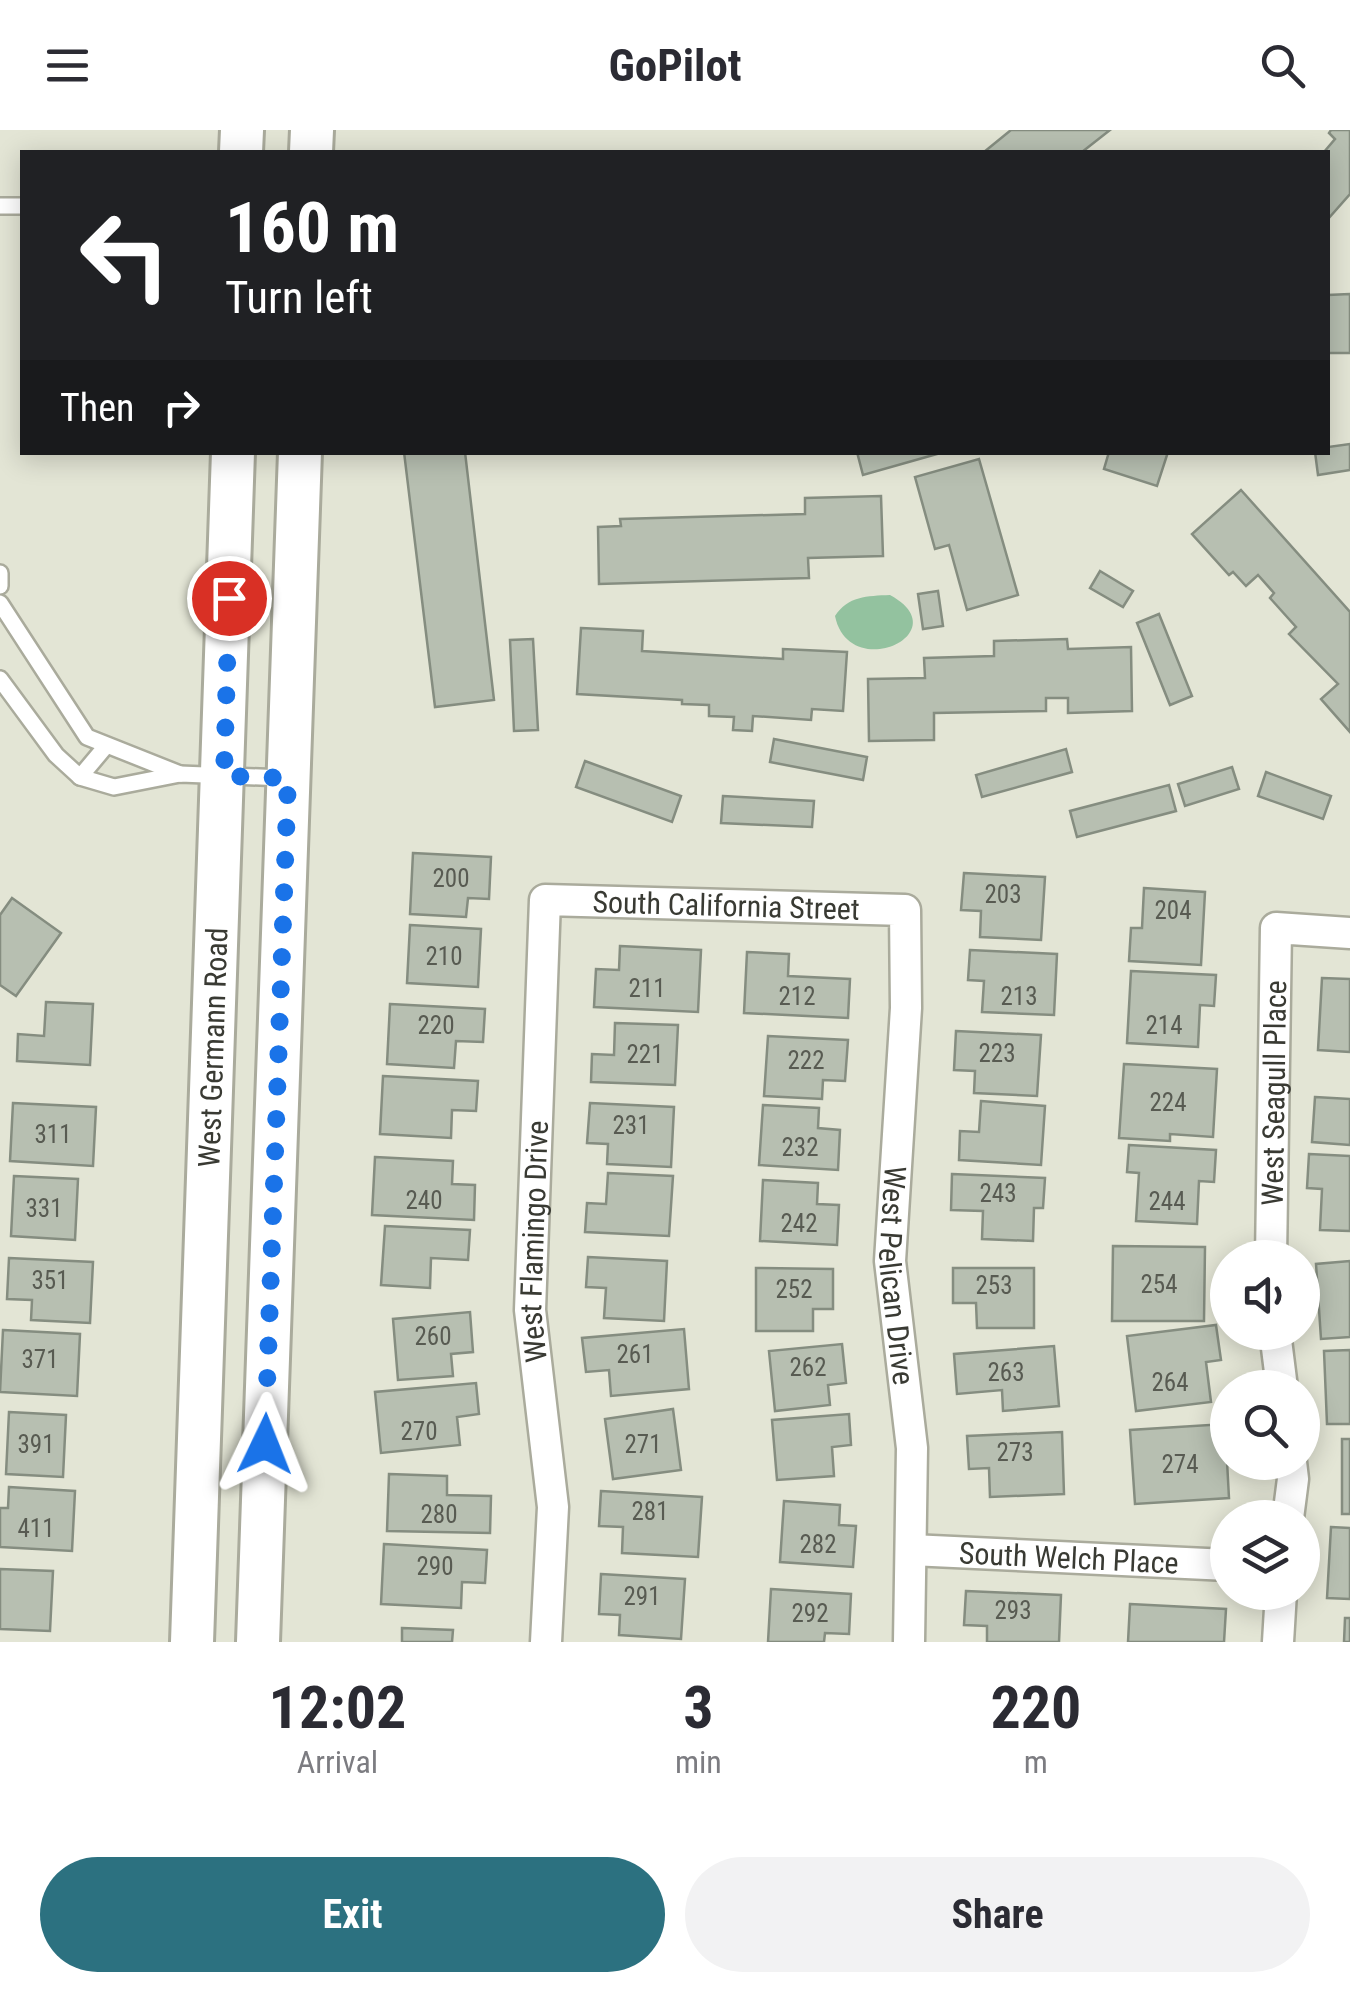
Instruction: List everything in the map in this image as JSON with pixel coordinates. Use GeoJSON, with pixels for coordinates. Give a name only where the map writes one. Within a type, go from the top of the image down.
{"type":"FeatureCollection","features":[{"type":"Feature","properties":{"kind":"main road","name":"West Germann Road"},"geometry":{"type":"LineString","coordinates":[[192,1642],[233,455]]}},
{"type":"Feature","properties":{"kind":"main road"},"geometry":{"type":"LineString","coordinates":[[258,1642],[300,455]]}},
{"type":"Feature","properties":{"kind":"street","name":"South California Street"},"geometry":{"type":"LineString","coordinates":[[546,900],[905,910]]}},
{"type":"Feature","properties":{"kind":"street","name":"West Flamingo Drive"},"geometry":{"type":"LineString","coordinates":[[546,900],[530,1310],[553,1506],[546,1642]]}},
{"type":"Feature","properties":{"kind":"street","name":"West Pelican Drive"},"geometry":{"type":"LineString","coordinates":[[905,910],[906,1008],[890,1261],[912,1448],[909,1642]]}},
{"type":"Feature","properties":{"kind":"street","name":"West Seagull Place"},"geometry":{"type":"LineString","coordinates":[[1271,1240],[1276,928],[1350,933]]}},
{"type":"Feature","properties":{"kind":"street","name":"South Welch Place"},"geometry":{"type":"LineString","coordinates":[[911,1550],[1210,1564]]}},
{"type":"Feature","properties":{"kind":"street"},"geometry":{"type":"LineString","coordinates":[[1278,1642],[1279,1610]]}},
{"type":"Feature","properties":{"kind":"lane"},"geometry":{"type":"LineString","coordinates":[[0,573],[0,586]]}},
{"type":"Feature","properties":{"kind":"lane"},"geometry":{"type":"LineString","coordinates":[[0,604],[87,737],[180,774]]}},
{"type":"Feature","properties":{"kind":"lane"},"geometry":{"type":"LineString","coordinates":[[0,678],[56,756],[80,777],[114,787],[180,774],[288,778]]}},
{"type":"Feature","properties":{"kind":"lane"},"geometry":{"type":"LineString","coordinates":[[80,777],[106,746]]}},
{"type":"Feature","properties":{"kind":"shaded area"},"geometry":{"type":"Polygon","coordinates":[[[890,595],[908,610],[913,624],[907,636],[894,645],[877,649],[859,647],[844,636],[835,616],[840,609],[859,598],[890,595]]]}},
{"type":"Feature","properties":{"kind":"building"},"geometry":{"type":"Polygon","coordinates":[[[1011,130],[1110,130],[1085,150],[986,150],[1011,130]]]}},
{"type":"Feature","properties":{"kind":"building"},"geometry":{"type":"Polygon","coordinates":[[[1350,130],[1350,194],[1330,217],[1330,150],[1326,150],[1335,139],[1329,133],[1350,130]]]}},
{"type":"Feature","properties":{"kind":"building"},"geometry":{"type":"Polygon","coordinates":[[[1350,294],[1350,353],[1330,353],[1330,295],[1350,294]]]}},
{"type":"Feature","properties":{"kind":"building"},"geometry":{"type":"Polygon","coordinates":[[[1350,444],[1350,470],[1318,475],[1315,455],[1330,455],[1330,447],[1350,444]]]}},
{"type":"Feature","properties":{"kind":"building"},"geometry":{"type":"Polygon","coordinates":[[[404,455],[465,455],[494,700],[435,707],[404,455]]]}},
{"type":"Feature","properties":{"kind":"building"},"geometry":{"type":"Polygon","coordinates":[[[858,455],[933,455],[863,475],[858,455]]]}},
{"type":"Feature","properties":{"kind":"building"},"geometry":{"type":"Polygon","coordinates":[[[1108,455],[1167,455],[1157,486],[1104,469],[1108,455]]]}},
{"type":"Feature","properties":{"kind":"building"},"geometry":{"type":"Polygon","coordinates":[[[979,459],[1018,595],[967,610],[949,545],[935,549],[915,477],[979,459]]]}},
{"type":"Feature","properties":{"kind":"building"},"geometry":{"type":"Polygon","coordinates":[[[1241,490],[1350,612],[1350,732],[1321,699],[1338,684],[1289,634],[1296,627],[1270,598],[1274,593],[1258,575],[1246,586],[1233,572],[1229,575],[1192,534],[1241,490]]]}},
{"type":"Feature","properties":{"kind":"building"},"geometry":{"type":"Polygon","coordinates":[[[881,496],[883,556],[808,558],[809,578],[599,584],[598,527],[621,526],[620,519],[805,514],[805,498],[881,496]]]}},
{"type":"Feature","properties":{"kind":"building"},"geometry":{"type":"Polygon","coordinates":[[[1100,571],[1133,591],[1123,607],[1090,588],[1100,571]]]}},
{"type":"Feature","properties":{"kind":"building"},"geometry":{"type":"Polygon","coordinates":[[[938,591],[943,626],[923,629],[918,594],[938,591]]]}},
{"type":"Feature","properties":{"kind":"building"},"geometry":{"type":"Polygon","coordinates":[[[1159,614],[1192,696],[1170,705],[1137,623],[1159,614]]]}},
{"type":"Feature","properties":{"kind":"building"},"geometry":{"type":"Polygon","coordinates":[[[581,628],[643,631],[642,651],[783,659],[783,649],[847,652],[843,711],[812,709],[811,720],[753,716],[752,731],[733,730],[734,717],[709,716],[709,705],[577,694],[581,628]]]}},
{"type":"Feature","properties":{"kind":"building"},"geometry":{"type":"Polygon","coordinates":[[[533,639],[538,730],[514,731],[510,640],[533,639]]]}},
{"type":"Feature","properties":{"kind":"building"},"geometry":{"type":"Polygon","coordinates":[[[1067,639],[1068,649],[1131,647],[1132,711],[1068,713],[1068,698],[1046,698],[1046,711],[934,713],[934,740],[869,741],[868,679],[925,678],[924,658],[994,656],[994,641],[1067,639]]]}},
{"type":"Feature","properties":{"kind":"building"},"geometry":{"type":"Polygon","coordinates":[[[774,739],[867,757],[863,780],[770,762],[774,739]]]}},
{"type":"Feature","properties":{"kind":"building"},"geometry":{"type":"Polygon","coordinates":[[[1066,749],[1072,772],[982,797],[976,775],[1066,749]]]}},
{"type":"Feature","properties":{"kind":"building"},"geometry":{"type":"Polygon","coordinates":[[[585,761],[681,796],[672,822],[576,787],[585,761]]]}},
{"type":"Feature","properties":{"kind":"building"},"geometry":{"type":"Polygon","coordinates":[[[1232,767],[1239,789],[1185,806],[1178,784],[1232,767]]]}},
{"type":"Feature","properties":{"kind":"building"},"geometry":{"type":"Polygon","coordinates":[[[1266,772],[1331,796],[1323,819],[1258,796],[1266,772]]]}},
{"type":"Feature","properties":{"kind":"building"},"geometry":{"type":"Polygon","coordinates":[[[1169,785],[1176,811],[1077,837],[1070,811],[1169,785]]]}},
{"type":"Feature","properties":{"kind":"building"},"geometry":{"type":"Polygon","coordinates":[[[723,796],[814,801],[812,827],[721,823],[723,796]]]}},
{"type":"Feature","properties":{"kind":"building"},"geometry":{"type":"Polygon","coordinates":[[[413,853],[491,857],[489,899],[468,898],[466,917],[410,914],[413,853]]]}},
{"type":"Feature","properties":{"kind":"building"},"geometry":{"type":"Polygon","coordinates":[[[964,873],[1045,877],[1041,940],[980,937],[981,911],[961,910],[964,873]]]}},
{"type":"Feature","properties":{"kind":"building"},"geometry":{"type":"Polygon","coordinates":[[[1144,888],[1205,892],[1201,965],[1129,961],[1131,928],[1142,928],[1144,888]]]}},
{"type":"Feature","properties":{"kind":"building"},"geometry":{"type":"Polygon","coordinates":[[[12,898],[61,933],[16,996],[0,985],[0,915],[12,898]]]}},
{"type":"Feature","properties":{"kind":"building"},"geometry":{"type":"Polygon","coordinates":[[[410,925],[481,929],[478,987],[407,983],[410,925]]]}},
{"type":"Feature","properties":{"kind":"building"},"geometry":{"type":"Polygon","coordinates":[[[620,946],[701,950],[698,1012],[594,1007],[596,969],[619,970],[620,946]]]}},
{"type":"Feature","properties":{"kind":"building"},"geometry":{"type":"Polygon","coordinates":[[[970,950],[1057,954],[1054,1015],[982,1012],[984,981],[968,980],[970,950]]]}},
{"type":"Feature","properties":{"kind":"building"},"geometry":{"type":"Polygon","coordinates":[[[747,952],[789,954],[788,976],[850,979],[848,1018],[744,1013],[747,952]]]}},
{"type":"Feature","properties":{"kind":"building"},"geometry":{"type":"Polygon","coordinates":[[[1131,971],[1216,975],[1214,1006],[1200,1005],[1198,1047],[1127,1043],[1131,971]]]}},
{"type":"Feature","properties":{"kind":"building"},"geometry":{"type":"Polygon","coordinates":[[[1322,978],[1350,979],[1350,1052],[1318,1050],[1322,978]]]}},
{"type":"Feature","properties":{"kind":"building"},"geometry":{"type":"Polygon","coordinates":[[[46,1002],[93,1004],[90,1065],[17,1061],[18,1034],[44,1036],[46,1002]]]}},
{"type":"Feature","properties":{"kind":"building"},"geometry":{"type":"Polygon","coordinates":[[[390,1004],[485,1009],[483,1042],[456,1041],[454,1068],[387,1064],[390,1004]]]}},
{"type":"Feature","properties":{"kind":"building"},"geometry":{"type":"Polygon","coordinates":[[[615,1023],[678,1025],[675,1085],[591,1082],[592,1054],[614,1055],[615,1023]]]}},
{"type":"Feature","properties":{"kind":"building"},"geometry":{"type":"Polygon","coordinates":[[[956,1031],[1041,1035],[1037,1096],[974,1093],[975,1071],[954,1070],[956,1031]]]}},
{"type":"Feature","properties":{"kind":"building"},"geometry":{"type":"Polygon","coordinates":[[[768,1036],[848,1040],[845,1081],[823,1080],[822,1099],[764,1096],[768,1036]]]}},
{"type":"Feature","properties":{"kind":"building"},"geometry":{"type":"Polygon","coordinates":[[[1124,1064],[1217,1069],[1213,1137],[1170,1134],[1170,1141],[1119,1138],[1124,1064]]]}},
{"type":"Feature","properties":{"kind":"building"},"geometry":{"type":"Polygon","coordinates":[[[383,1076],[478,1081],[476,1111],[452,1110],[451,1138],[380,1134],[383,1076]]]}},
{"type":"Feature","properties":{"kind":"building"},"geometry":{"type":"Polygon","coordinates":[[[1315,1097],[1350,1099],[1350,1145],[1312,1142],[1315,1097]]]}},
{"type":"Feature","properties":{"kind":"building"},"geometry":{"type":"Polygon","coordinates":[[[981,1101],[1045,1106],[1041,1165],[959,1160],[960,1131],[979,1132],[981,1101]]]}},
{"type":"Feature","properties":{"kind":"building"},"geometry":{"type":"Polygon","coordinates":[[[13,1103],[96,1107],[93,1166],[10,1161],[13,1103]]]}},
{"type":"Feature","properties":{"kind":"building"},"geometry":{"type":"Polygon","coordinates":[[[590,1103],[674,1107],[671,1167],[607,1164],[608,1144],[587,1143],[590,1103]]]}},
{"type":"Feature","properties":{"kind":"building"},"geometry":{"type":"Polygon","coordinates":[[[763,1105],[819,1108],[818,1128],[840,1130],[838,1170],[759,1165],[763,1105]]]}},
{"type":"Feature","properties":{"kind":"building"},"geometry":{"type":"Polygon","coordinates":[[[1129,1145],[1216,1150],[1214,1182],[1199,1181],[1197,1224],[1136,1221],[1139,1173],[1127,1172],[1129,1145]]]}},
{"type":"Feature","properties":{"kind":"building"},"geometry":{"type":"Polygon","coordinates":[[[1309,1154],[1350,1156],[1350,1231],[1320,1230],[1322,1189],[1307,1188],[1309,1154]]]}},
{"type":"Feature","properties":{"kind":"building"},"geometry":{"type":"Polygon","coordinates":[[[375,1157],[453,1161],[452,1184],[475,1185],[474,1220],[372,1215],[375,1157]]]}},
{"type":"Feature","properties":{"kind":"building"},"geometry":{"type":"Polygon","coordinates":[[[608,1173],[673,1176],[669,1236],[585,1232],[587,1203],[606,1204],[608,1173]]]}},
{"type":"Feature","properties":{"kind":"building"},"geometry":{"type":"Polygon","coordinates":[[[952,1174],[1045,1178],[1043,1208],[1034,1208],[1033,1241],[982,1239],[983,1211],[951,1210],[952,1174]]]}},
{"type":"Feature","properties":{"kind":"building"},"geometry":{"type":"Polygon","coordinates":[[[14,1176],[78,1179],[75,1240],[11,1236],[14,1176]]]}},
{"type":"Feature","properties":{"kind":"building"},"geometry":{"type":"Polygon","coordinates":[[[763,1180],[818,1183],[817,1204],[839,1205],[837,1245],[760,1241],[763,1180]]]}},
{"type":"Feature","properties":{"kind":"building"},"geometry":{"type":"Polygon","coordinates":[[[385,1226],[470,1230],[468,1260],[431,1258],[430,1288],[381,1285],[385,1226]]]}},
{"type":"Feature","properties":{"kind":"building"},"geometry":{"type":"Polygon","coordinates":[[[1113,1246],[1205,1247],[1204,1321],[1112,1321],[1113,1246]]]}},
{"type":"Feature","properties":{"kind":"building"},"geometry":{"type":"Polygon","coordinates":[[[588,1257],[667,1261],[664,1321],[604,1318],[606,1288],[586,1287],[588,1257]]]}},
{"type":"Feature","properties":{"kind":"building"},"geometry":{"type":"Polygon","coordinates":[[[9,1258],[93,1262],[90,1323],[31,1320],[32,1300],[7,1299],[9,1258]]]}},
{"type":"Feature","properties":{"kind":"building"},"geometry":{"type":"Polygon","coordinates":[[[1350,1261],[1350,1337],[1321,1339],[1320,1264],[1350,1261]]]}},
{"type":"Feature","properties":{"kind":"building"},"geometry":{"type":"Polygon","coordinates":[[[756,1268],[833,1269],[833,1309],[813,1309],[813,1331],[756,1331],[756,1268]]]}},
{"type":"Feature","properties":{"kind":"building"},"geometry":{"type":"Polygon","coordinates":[[[953,1268],[1034,1268],[1034,1328],[977,1328],[976,1303],[953,1303],[953,1268]]]}},
{"type":"Feature","properties":{"kind":"building"},"geometry":{"type":"Polygon","coordinates":[[[470,1312],[473,1352],[451,1354],[453,1376],[398,1380],[393,1319],[470,1312]]]}},
{"type":"Feature","properties":{"kind":"building"},"geometry":{"type":"Polygon","coordinates":[[[1210,1326],[1210,1350],[1220,1350],[1221,1360],[1206,1362],[1210,1402],[1136,1411],[1127,1336],[1210,1326]]]}},
{"type":"Feature","properties":{"kind":"building"},"geometry":{"type":"Polygon","coordinates":[[[684,1329],[689,1389],[611,1396],[609,1370],[586,1372],[582,1338],[684,1329]]]}},
{"type":"Feature","properties":{"kind":"building"},"geometry":{"type":"Polygon","coordinates":[[[3,1330],[80,1334],[77,1396],[0,1392],[3,1330]]]}},
{"type":"Feature","properties":{"kind":"building"},"geometry":{"type":"Polygon","coordinates":[[[842,1344],[846,1383],[828,1385],[830,1405],[775,1411],[769,1351],[842,1344]]]}},
{"type":"Feature","properties":{"kind":"building"},"geometry":{"type":"Polygon","coordinates":[[[1054,1346],[1059,1406],[1003,1411],[1002,1390],[957,1394],[954,1354],[1054,1346]]]}},
{"type":"Feature","properties":{"kind":"building"},"geometry":{"type":"Polygon","coordinates":[[[1350,1350],[1350,1424],[1327,1424],[1324,1351],[1350,1350]]]}},
{"type":"Feature","properties":{"kind":"building"},"geometry":{"type":"Polygon","coordinates":[[[476,1383],[479,1414],[457,1417],[460,1445],[381,1453],[375,1392],[476,1383]]]}},
{"type":"Feature","properties":{"kind":"building"},"geometry":{"type":"Polygon","coordinates":[[[673,1409],[681,1470],[613,1479],[605,1419],[673,1409]]]}},
{"type":"Feature","properties":{"kind":"building"},"geometry":{"type":"Polygon","coordinates":[[[9,1412],[66,1415],[63,1477],[6,1474],[9,1412]]]}},
{"type":"Feature","properties":{"kind":"building"},"geometry":{"type":"Polygon","coordinates":[[[849,1414],[851,1445],[832,1447],[834,1476],[777,1480],[772,1420],[849,1414]]]}},
{"type":"Feature","properties":{"kind":"building"},"geometry":{"type":"Polygon","coordinates":[[[1210,1425],[1210,1480],[1228,1480],[1229,1498],[1135,1504],[1130,1430],[1210,1425]]]}},
{"type":"Feature","properties":{"kind":"building"},"geometry":{"type":"Polygon","coordinates":[[[1062,1432],[1064,1494],[990,1497],[989,1468],[969,1469],[967,1436],[1062,1432]]]}},
{"type":"Feature","properties":{"kind":"building"},"geometry":{"type":"Polygon","coordinates":[[[1342,1439],[1350,1439],[1350,1514],[1342,1514],[1342,1439]]]}},
{"type":"Feature","properties":{"kind":"building"},"geometry":{"type":"Polygon","coordinates":[[[389,1474],[447,1476],[447,1495],[491,1496],[490,1533],[387,1531],[389,1474]]]}},
{"type":"Feature","properties":{"kind":"building"},"geometry":{"type":"Polygon","coordinates":[[[9,1487],[75,1491],[72,1551],[0,1547],[0,1508],[8,1508],[9,1487]]]}},
{"type":"Feature","properties":{"kind":"building"},"geometry":{"type":"Polygon","coordinates":[[[601,1491],[702,1497],[698,1557],[622,1553],[623,1527],[599,1526],[601,1491]]]}},
{"type":"Feature","properties":{"kind":"building"},"geometry":{"type":"Polygon","coordinates":[[[784,1501],[840,1505],[839,1525],[856,1526],[853,1567],[780,1562],[784,1501]]]}},
{"type":"Feature","properties":{"kind":"building"},"geometry":{"type":"Polygon","coordinates":[[[1331,1527],[1350,1528],[1350,1599],[1327,1598],[1331,1527]]]}},
{"type":"Feature","properties":{"kind":"building"},"geometry":{"type":"Polygon","coordinates":[[[384,1544],[487,1550],[485,1583],[462,1582],[461,1608],[381,1604],[384,1544]]]}},
{"type":"Feature","properties":{"kind":"building"},"geometry":{"type":"Polygon","coordinates":[[[0,1569],[53,1571],[50,1631],[0,1629],[0,1569]]]}},
{"type":"Feature","properties":{"kind":"building"},"geometry":{"type":"Polygon","coordinates":[[[601,1574],[685,1579],[681,1639],[619,1635],[620,1615],[599,1614],[601,1574]]]}},
{"type":"Feature","properties":{"kind":"building"},"geometry":{"type":"Polygon","coordinates":[[[771,1589],[851,1594],[849,1634],[825,1633],[824,1642],[768,1642],[771,1589]]]}},
{"type":"Feature","properties":{"kind":"building"},"geometry":{"type":"Polygon","coordinates":[[[966,1591],[1061,1595],[1059,1642],[987,1642],[987,1626],[964,1625],[966,1591]]]}},
{"type":"Feature","properties":{"kind":"building"},"geometry":{"type":"Polygon","coordinates":[[[1130,1604],[1226,1610],[1224,1642],[1128,1642],[1130,1604]]]}},
{"type":"Feature","properties":{"kind":"building"},"geometry":{"type":"Polygon","coordinates":[[[1345,1618],[1350,1618],[1350,1642],[1344,1642],[1345,1618]]]}},
{"type":"Feature","properties":{"kind":"building"},"geometry":{"type":"Polygon","coordinates":[[[402,1628],[453,1630],[452,1642],[402,1642],[402,1628]]]}},
{"type":"Feature","properties":{"kind":"route"},"geometry":{"type":"LineString","coordinates":[[229,598],[224,776],[288,778],[265,1444]]}}]}
